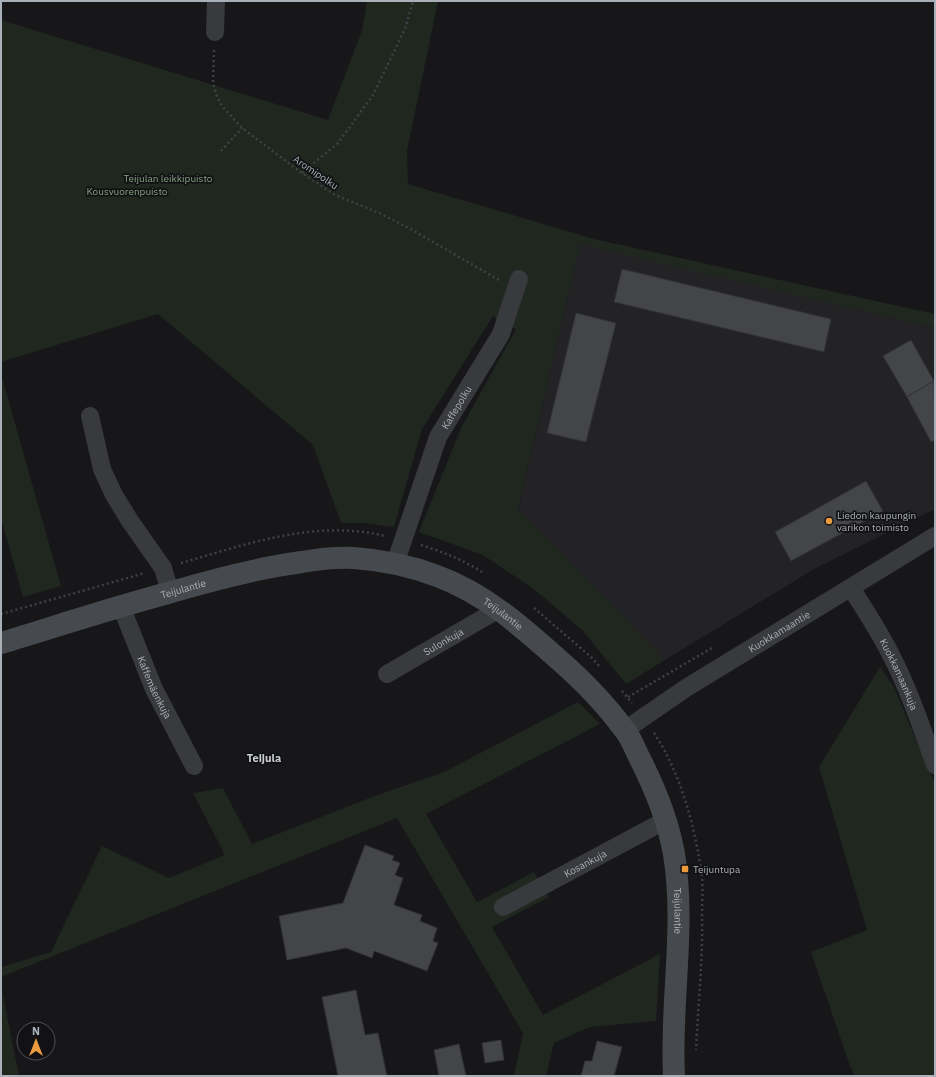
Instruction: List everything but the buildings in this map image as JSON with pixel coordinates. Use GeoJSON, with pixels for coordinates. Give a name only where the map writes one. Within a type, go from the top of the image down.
{"type":"FeatureCollection","features":[{"type":"Feature","properties":{"kind":"street"},"geometry":{"type":"LineString","coordinates":[[215,32],[216,1]]}},
{"type":"Feature","properties":{"kind":"street","name":"Kaffepolku"},"geometry":{"type":"LineString","coordinates":[[395,564],[438,437],[501,334],[519,279]]}},
{"type":"Feature","properties":{"kind":"street"},"geometry":{"type":"LineString","coordinates":[[90,416],[102,469],[122,508],[163,568],[170,592]]}},
{"type":"Feature","properties":{"kind":"street","name":"Kuokkamaantie"},"geometry":{"type":"LineString","coordinates":[[626,730],[686,688],[935,536]]}},
{"type":"Feature","properties":{"kind":"street","name":"Teijulantie"},"geometry":{"type":"LineString","coordinates":[[1,643],[121,606],[235,574],[271,566],[320,559],[353,558],[382,561],[439,576],[470,591],[499,609],[564,664],[595,693],[626,730],[646,770],[666,820],[674,855],[677,886],[678,937],[673,1018],[674,1076]]}},
{"type":"Feature","properties":{"kind":"street","name":"Kuokkamaankuja"},"geometry":{"type":"LineString","coordinates":[[851,588],[875,626],[892,657],[912,700],[935,765]]}},
{"type":"Feature","properties":{"kind":"street","name":"Kaffemäenkuja"},"geometry":{"type":"LineString","coordinates":[[121,606],[154,689],[194,766]]}},
{"type":"Feature","properties":{"kind":"street","name":"Sulonkuja"},"geometry":{"type":"LineString","coordinates":[[387,674],[499,609]]}},
{"type":"Feature","properties":{"kind":"street","name":"Kosankuja"},"geometry":{"type":"LineString","coordinates":[[503,907],[666,820]]}},
{"type":"Feature","properties":{"kind":"path"},"geometry":{"type":"LineString","coordinates":[[302,173],[338,142],[373,96],[405,29],[413,1]]}},
{"type":"Feature","properties":{"kind":"path","name":"Aromipolku"},"geometry":{"type":"LineString","coordinates":[[215,32],[213,83],[216,97],[242,128],[302,173],[335,195],[377,212],[408,227],[505,283],[510,288],[513,298]]}},
{"type":"Feature","properties":{"kind":"path"},"geometry":{"type":"LineString","coordinates":[[221,151],[242,128]]}},
{"type":"Feature","properties":{"kind":"path"},"geometry":{"type":"LineString","coordinates":[[403,541],[435,549],[467,562],[484,574]]}},
{"type":"Feature","properties":{"kind":"path"},"geometry":{"type":"LineString","coordinates":[[533,608],[591,658],[601,669]]}},
{"type":"Feature","properties":{"kind":"path"},"geometry":{"type":"LineString","coordinates":[[618,686],[644,717],[663,745],[682,789],[694,836],[702,879],[702,936],[696,1054]]}},
{"type":"Feature","properties":{"kind":"shaded area"},"geometry":{"type":"Polygon","coordinates":[[[580,243],[935,328],[935,509],[814,569],[665,660],[518,510],[580,243]]]}},
{"type":"Feature","properties":{"kind":"green space","name":"Kousvuorenpuisto"},"geometry":{"type":"Polygon","coordinates":[[[367,1],[438,1],[407,151],[408,184],[594,239],[935,314],[935,328],[580,244],[518,509],[665,660],[626,684],[583,631],[535,590],[483,555],[419,532],[461,428],[516,329],[493,316],[422,429],[394,527],[364,523],[341,523],[313,445],[158,314],[1,362],[1,20],[328,120],[362,30],[367,1]]]}},
{"type":"Feature","properties":{"kind":"green space"},"geometry":{"type":"Polygon","coordinates":[[[1,374],[61,586],[23,597],[1,518],[1,374]]]}},
{"type":"Feature","properties":{"kind":"green space"},"geometry":{"type":"Polygon","coordinates":[[[880,667],[894,687],[935,782],[935,1076],[855,1076],[850,1066],[811,952],[867,930],[819,767],[880,667]]]}},
{"type":"Feature","properties":{"kind":"green space"},"geometry":{"type":"Polygon","coordinates":[[[578,702],[600,724],[426,814],[477,902],[534,872],[549,897],[492,927],[543,1015],[660,954],[656,1021],[590,1027],[554,1043],[546,1076],[514,1076],[523,1033],[397,818],[1,977],[1,967],[51,952],[102,846],[169,878],[225,855],[193,793],[223,788],[252,844],[372,797],[444,772],[578,702]]]}},
{"type":"Feature","properties":{"kind":"green space"},"geometry":{"type":"Polygon","coordinates":[[[1,986],[19,1076],[1,1076],[1,986]]]}},
{"type":"Feature","properties":{"kind":"place","name":"Liedon kaupungin varikon toimisto"},"geometry":{"type":"Point","coordinates":[829,521]}},
{"type":"Feature","properties":{"kind":"place","name":"Teijuntupa"},"geometry":{"type":"Point","coordinates":[685,869]}},
{"type":"Feature","properties":{"kind":"district","name":"Teijula"},"geometry":{"type":"Point","coordinates":[264,758]}},
{"type":"Feature","properties":{"kind":"park label","name":"Teijulan leikkipuisto"},"geometry":{"type":"Point","coordinates":[168,178]}}]}
